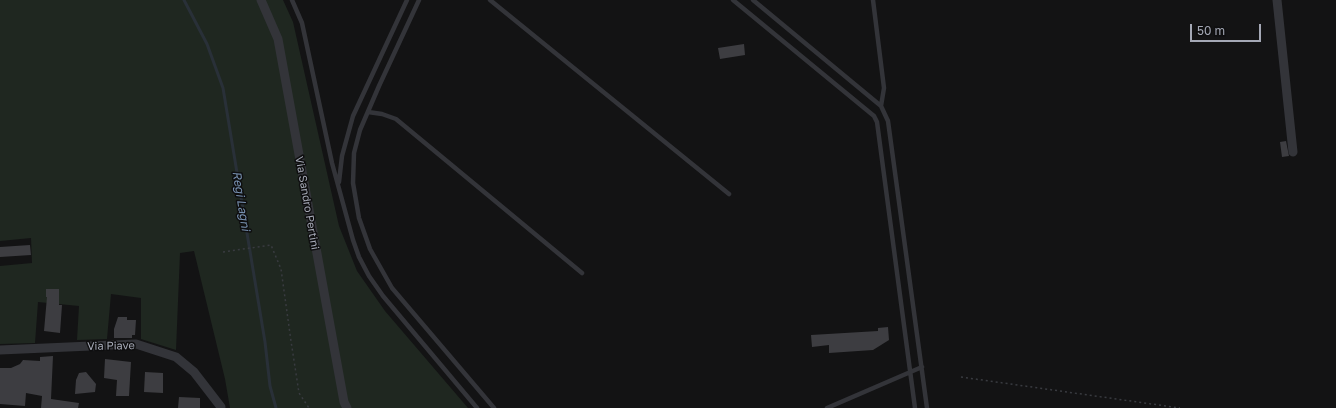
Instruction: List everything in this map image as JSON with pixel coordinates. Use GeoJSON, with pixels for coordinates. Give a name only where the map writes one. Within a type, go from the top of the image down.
{"type":"FeatureCollection","features":[{"type":"Feature","properties":{"kind":"street","name":"Via Sandro Pertini"},"geometry":{"type":"LineString","coordinates":[[261,0],[278,39],[344,402],[347,408]]}},
{"type":"Feature","properties":{"kind":"street"},"geometry":{"type":"LineString","coordinates":[[1277,0],[1293,152]]}},
{"type":"Feature","properties":{"kind":"street","name":"Via Piave"},"geometry":{"type":"LineString","coordinates":[[0,350],[136,344],[176,357],[194,372],[221,407]]}},
{"type":"Feature","properties":{"kind":"lane"},"geometry":{"type":"LineString","coordinates":[[292,0],[302,23],[332,162],[359,257],[383,296],[477,408]]}},
{"type":"Feature","properties":{"kind":"lane"},"geometry":{"type":"LineString","coordinates":[[338,186],[342,156],[353,116],[407,0]]}},
{"type":"Feature","properties":{"kind":"lane"},"geometry":{"type":"LineString","coordinates":[[419,0],[360,130],[354,154],[353,183],[359,218],[370,249],[392,288],[494,408]]}},
{"type":"Feature","properties":{"kind":"lane"},"geometry":{"type":"LineString","coordinates":[[490,0],[729,194]]}},
{"type":"Feature","properties":{"kind":"lane"},"geometry":{"type":"LineString","coordinates":[[733,0],[874,116],[877,122],[915,408]]}},
{"type":"Feature","properties":{"kind":"lane"},"geometry":{"type":"LineString","coordinates":[[753,0],[881,106],[888,121],[927,408]]}},
{"type":"Feature","properties":{"kind":"lane"},"geometry":{"type":"LineString","coordinates":[[873,0],[884,88],[881,106]]}},
{"type":"Feature","properties":{"kind":"lane"},"geometry":{"type":"LineString","coordinates":[[368,112],[382,114],[396,119],[582,273]]}},
{"type":"Feature","properties":{"kind":"lane"},"geometry":{"type":"LineString","coordinates":[[827,408],[922,367]]}},
{"type":"Feature","properties":{"kind":"path"},"geometry":{"type":"LineString","coordinates":[[223,252],[270,245],[282,269],[299,393],[309,408]]}},
{"type":"Feature","properties":{"kind":"path"},"geometry":{"type":"LineString","coordinates":[[962,377],[1180,408]]}},
{"type":"Feature","properties":{"kind":"shaded area"},"geometry":{"type":"Polygon","coordinates":[[[0,0],[283,0],[293,22],[339,226],[357,271],[385,311],[468,408],[230,408],[225,379],[194,251],[180,253],[176,350],[141,339],[141,298],[111,294],[107,339],[77,340],[79,306],[38,302],[35,343],[0,344],[0,266],[32,263],[31,238],[0,241],[0,0]]]}},
{"type":"Feature","properties":{"kind":"building"},"geometry":{"type":"Polygon","coordinates":[[[744,44],[745,55],[720,59],[718,48],[744,44]]]}},
{"type":"Feature","properties":{"kind":"building"},"geometry":{"type":"Polygon","coordinates":[[[1286,141],[1289,156],[1282,157],[1280,142],[1286,141]]]}},
{"type":"Feature","properties":{"kind":"building"},"geometry":{"type":"Polygon","coordinates":[[[30,245],[31,255],[0,257],[0,247],[30,245]]]}},
{"type":"Feature","properties":{"kind":"building"},"geometry":{"type":"Polygon","coordinates":[[[46,289],[59,289],[59,305],[62,305],[60,333],[44,331],[47,297],[46,289]]]}},
{"type":"Feature","properties":{"kind":"building"},"geometry":{"type":"Polygon","coordinates":[[[118,317],[127,317],[127,320],[136,320],[135,335],[132,335],[132,338],[114,338],[114,329],[118,317]]]}},
{"type":"Feature","properties":{"kind":"building"},"geometry":{"type":"Polygon","coordinates":[[[888,327],[889,340],[873,350],[829,353],[829,345],[812,347],[811,335],[878,331],[878,328],[888,327]]]}},
{"type":"Feature","properties":{"kind":"building"},"geometry":{"type":"Polygon","coordinates":[[[53,356],[51,399],[79,403],[78,408],[41,408],[42,396],[26,393],[25,406],[0,404],[0,368],[11,368],[20,364],[23,360],[40,361],[40,357],[53,356]]]}},
{"type":"Feature","properties":{"kind":"building"},"geometry":{"type":"Polygon","coordinates":[[[105,359],[131,362],[129,396],[116,396],[117,380],[104,378],[105,359]]]}},
{"type":"Feature","properties":{"kind":"building"},"geometry":{"type":"Polygon","coordinates":[[[86,372],[96,384],[95,392],[75,394],[76,380],[79,373],[86,372]]]}},
{"type":"Feature","properties":{"kind":"building"},"geometry":{"type":"Polygon","coordinates":[[[145,372],[163,373],[163,393],[144,392],[145,372]]]}},
{"type":"Feature","properties":{"kind":"building"},"geometry":{"type":"Polygon","coordinates":[[[179,397],[200,398],[200,408],[178,408],[179,397]]]}},
{"type":"Feature","properties":{"kind":"waterway","name":"Regi Lagni"},"geometry":{"type":"LineString","coordinates":[[184,0],[207,44],[223,88],[265,342],[270,386],[276,408]]}}]}
